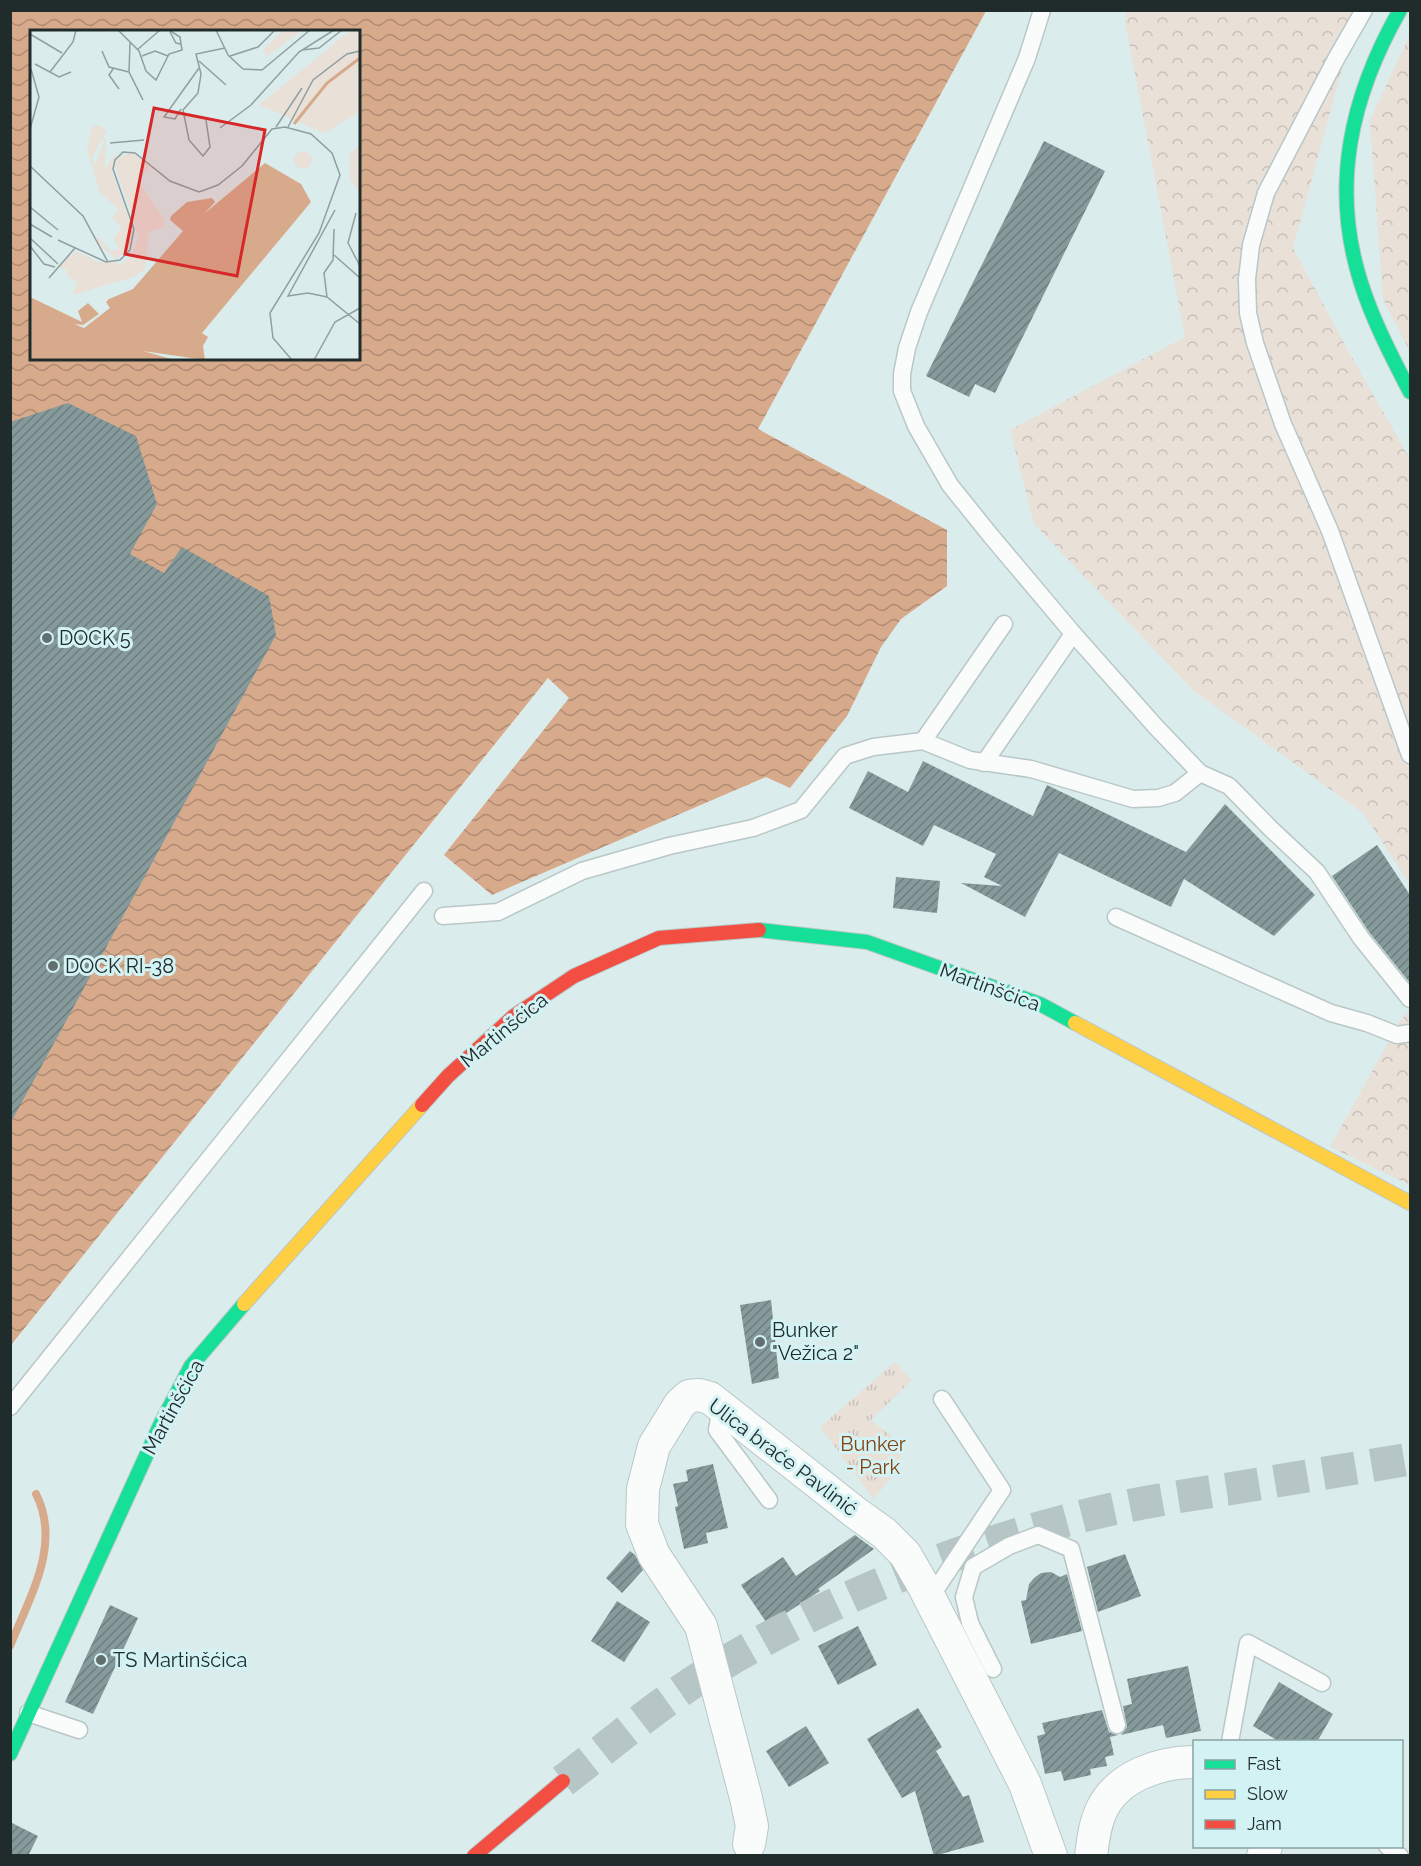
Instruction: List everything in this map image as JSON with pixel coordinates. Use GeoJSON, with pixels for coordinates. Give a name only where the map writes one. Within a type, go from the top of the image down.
{"type":"FeatureCollection","features":[{"type":"Feature","properties":{"kind":"main road"},"geometry":{"type":"LineString","coordinates":[[1400,10],[1372,60],[1362,90],[1351,129],[1346,165],[1345,197],[1350,237],[1360,280],[1378,328],[1410,392]]}},
{"type":"Feature","properties":{"kind":"main road","name":"Martinšćica"},"geometry":{"type":"LineString","coordinates":[[10,1754],[161,1423],[191,1366],[447,1076],[513,1016],[574,976],[659,938],[754,928],[867,942],[1040,1004],[1410,1203]]}},
{"type":"Feature","properties":{"kind":"main road"},"geometry":{"type":"LineString","coordinates":[[474,1856],[563,1781]]}},
{"type":"Feature","properties":{"kind":"street","name":"Ulica braće Pavlinić"},"geometry":{"type":"LineString","coordinates":[[749,1844],[753,1826],[701,1626],[654,1555],[642,1524],[644,1490],[654,1446],[671,1415],[689,1396],[699,1395],[710,1398],[884,1533],[905,1554],[1024,1784],[1051,1856]]}},
{"type":"Feature","properties":{"kind":"street"},"geometry":{"type":"LineString","coordinates":[[1091,1856],[1100,1812],[1109,1797],[1131,1778],[1177,1762],[1193,1762]]}},
{"type":"Feature","properties":{"kind":"lane"},"geometry":{"type":"LineString","coordinates":[[1042,10],[1027,58],[919,312],[907,348],[902,374],[902,391],[916,426],[950,485],[991,536],[1073,634],[1200,773],[1229,786],[1317,872],[1361,938],[1410,999]]}},
{"type":"Feature","properties":{"kind":"lane"},"geometry":{"type":"LineString","coordinates":[[1364,10],[1266,193],[1251,245],[1248,313],[1255,343],[1283,424],[1330,531],[1410,755]]}},
{"type":"Feature","properties":{"kind":"lane"},"geometry":{"type":"LineString","coordinates":[[923,741],[1004,624]]}},
{"type":"Feature","properties":{"kind":"lane"},"geometry":{"type":"LineString","coordinates":[[984,763],[1073,634]]}},
{"type":"Feature","properties":{"kind":"lane"},"geometry":{"type":"LineString","coordinates":[[443,916],[498,912],[582,871],[669,846],[753,828],[801,810],[845,756],[873,747],[923,741],[970,760],[1031,769],[1133,799],[1158,798],[1175,793],[1200,773]]}},
{"type":"Feature","properties":{"kind":"lane"},"geometry":{"type":"LineString","coordinates":[[10,1407],[424,891]]}},
{"type":"Feature","properties":{"kind":"lane"},"geometry":{"type":"LineString","coordinates":[[1116,917],[1331,1013],[1367,1023],[1397,1035],[1410,1033]]}},
{"type":"Feature","properties":{"kind":"lane"},"geometry":{"type":"LineString","coordinates":[[936,1610],[1002,1490],[942,1399]]}},
{"type":"Feature","properties":{"kind":"lane"},"geometry":{"type":"LineString","coordinates":[[722,1407],[717,1430],[769,1500]]}},
{"type":"Feature","properties":{"kind":"lane"},"geometry":{"type":"LineString","coordinates":[[993,1669],[970,1623],[964,1598],[974,1567],[1009,1546],[1038,1535],[1071,1549],[1117,1725]]}},
{"type":"Feature","properties":{"kind":"lane"},"geometry":{"type":"LineString","coordinates":[[936,1610],[964,1598]]}},
{"type":"Feature","properties":{"kind":"lane"},"geometry":{"type":"LineString","coordinates":[[1230,1740],[1248,1643],[1322,1683]]}},
{"type":"Feature","properties":{"kind":"lane"},"geometry":{"type":"LineString","coordinates":[[28,1713],[79,1730]]}},
{"type":"Feature","properties":{"kind":"green space"},"geometry":{"type":"Polygon","coordinates":[[[1126,11],[1358,11],[1293,248],[1410,459],[1410,884],[1363,813],[1194,691],[1034,524],[1010,430],[1185,337],[1125,21],[1126,11]]]}},
{"type":"Feature","properties":{"kind":"green space"},"geometry":{"type":"Polygon","coordinates":[[[1410,34],[1410,352],[1383,299],[1370,120],[1410,34]]]}},
{"type":"Feature","properties":{"kind":"green space"},"geometry":{"type":"Polygon","coordinates":[[[1410,1010],[1410,1185],[1330,1147],[1400,1021],[1410,1010]]]}},
{"type":"Feature","properties":{"kind":"green space","name":"Bunker - Park"},"geometry":{"type":"Polygon","coordinates":[[[895,1362],[912,1380],[871,1420],[902,1445],[897,1470],[874,1499],[820,1427],[895,1362]]]}},
{"type":"Feature","properties":{"kind":"water"},"geometry":{"type":"Polygon","coordinates":[[[11,11],[986,11],[758,429],[947,530],[947,586],[901,619],[881,647],[847,716],[790,788],[766,777],[492,895],[444,855],[569,698],[548,678],[11,1345],[11,11]]]}},
{"type":"Feature","properties":{"kind":"building"},"geometry":{"type":"Polygon","coordinates":[[[1044,141],[1105,171],[995,393],[975,384],[969,397],[926,376],[1044,141]]]}},
{"type":"Feature","properties":{"kind":"building","name":"DOCK RI-38"},"geometry":{"type":"Polygon","coordinates":[[[68,403],[136,436],[157,504],[130,554],[164,573],[182,547],[269,596],[276,635],[10,1124],[10,422],[68,403]]]}},
{"type":"Feature","properties":{"kind":"building"},"geometry":{"type":"Polygon","coordinates":[[[923,761],[1033,816],[1047,785],[1186,852],[1225,804],[1315,895],[1274,936],[1184,879],[1171,907],[1059,853],[1025,917],[961,883],[1002,886],[984,877],[996,854],[934,825],[923,846],[849,808],[868,771],[908,792],[923,761]]]}},
{"type":"Feature","properties":{"kind":"building"},"geometry":{"type":"Polygon","coordinates":[[[1377,845],[1410,895],[1410,983],[1369,932],[1332,876],[1377,845]]]}},
{"type":"Feature","properties":{"kind":"building"},"geometry":{"type":"Polygon","coordinates":[[[896,877],[940,881],[937,913],[893,908],[896,877]]]}},
{"type":"Feature","properties":{"kind":"building","name":"Bunker \"Vežica 2\""},"geometry":{"type":"Polygon","coordinates":[[[771,1300],[779,1378],[752,1384],[740,1305],[771,1300]]]}},
{"type":"Feature","properties":{"kind":"building"},"geometry":{"type":"Polygon","coordinates":[[[713,1464],[728,1528],[706,1533],[708,1543],[684,1549],[675,1507],[678,1506],[673,1484],[688,1481],[686,1470],[713,1464]]]}},
{"type":"Feature","properties":{"kind":"building"},"geometry":{"type":"Polygon","coordinates":[[[855,1535],[874,1549],[818,1589],[820,1591],[768,1625],[741,1585],[783,1557],[796,1576],[855,1535]]]}},
{"type":"Feature","properties":{"kind":"building"},"geometry":{"type":"Polygon","coordinates":[[[630,1551],[635,1555],[643,1570],[622,1593],[606,1578],[630,1551]]]}},
{"type":"Feature","properties":{"kind":"building"},"geometry":{"type":"Polygon","coordinates":[[[1125,1554],[1141,1596],[1098,1612],[1087,1567],[1125,1554]]]}},
{"type":"Feature","properties":{"kind":"building"},"geometry":{"type":"Polygon","coordinates":[[[1051,1572],[1060,1577],[1067,1574],[1082,1631],[1031,1644],[1021,1601],[1026,1600],[1029,1584],[1034,1578],[1041,1573],[1051,1572]]]}},
{"type":"Feature","properties":{"kind":"building"},"geometry":{"type":"Polygon","coordinates":[[[617,1601],[650,1622],[624,1662],[591,1641],[617,1601]]]}},
{"type":"Feature","properties":{"kind":"building","name":"TS Martinšćica"},"geometry":{"type":"Polygon","coordinates":[[[110,1605],[138,1618],[93,1714],[65,1702],[110,1605]]]}},
{"type":"Feature","properties":{"kind":"building"},"geometry":{"type":"Polygon","coordinates":[[[858,1626],[877,1665],[838,1685],[818,1646],[858,1626]]]}},
{"type":"Feature","properties":{"kind":"building"},"geometry":{"type":"Polygon","coordinates":[[[1188,1666],[1201,1731],[1166,1738],[1163,1725],[1121,1735],[1127,1727],[1123,1706],[1132,1704],[1127,1679],[1188,1666]]]}},
{"type":"Feature","properties":{"kind":"building"},"geometry":{"type":"Polygon","coordinates":[[[1279,1682],[1333,1714],[1318,1740],[1277,1740],[1253,1726],[1279,1682]]]}},
{"type":"Feature","properties":{"kind":"building"},"geometry":{"type":"Polygon","coordinates":[[[918,1708],[942,1747],[936,1751],[963,1797],[969,1795],[984,1842],[934,1856],[915,1791],[902,1798],[867,1739],[918,1708]]]}},
{"type":"Feature","properties":{"kind":"building"},"geometry":{"type":"Polygon","coordinates":[[[1102,1710],[1109,1732],[1118,1735],[1110,1737],[1114,1755],[1105,1757],[1107,1766],[1090,1769],[1091,1775],[1064,1781],[1061,1771],[1045,1774],[1037,1736],[1045,1734],[1042,1723],[1102,1710]]]}},
{"type":"Feature","properties":{"kind":"building"},"geometry":{"type":"Polygon","coordinates":[[[806,1726],[829,1763],[789,1787],[766,1751],[806,1726]]]}},
{"type":"Feature","properties":{"kind":"building"},"geometry":{"type":"Polygon","coordinates":[[[10,1822],[38,1836],[28,1856],[10,1856],[10,1822]]]}},
{"type":"Feature","properties":{"kind":"waterway"},"geometry":{"type":"LineString","coordinates":[[10,1646],[40,1571],[44,1552],[46,1533],[43,1513],[36,1494]]}},
{"type":"Feature","properties":{"kind":"tunnel"},"geometry":{"type":"LineString","coordinates":[[563,1781],[676,1694],[760,1642],[851,1597],[945,1559],[1042,1527],[1108,1510],[1410,1459]]}},
{"type":"Feature","properties":{"kind":"traffic: fast"},"geometry":{"type":"LineString","coordinates":[[1400,10],[1383,42],[1358,109],[1350,142],[1347,212],[1352,247],[1361,283],[1383,339],[1410,392]]}},
{"type":"Feature","properties":{"kind":"traffic: fast"},"geometry":{"type":"LineString","coordinates":[[759,930],[867,942],[1040,1004],[1075,1023]]}},
{"type":"Feature","properties":{"kind":"traffic: fast"},"geometry":{"type":"LineString","coordinates":[[10,1754],[161,1423],[191,1366],[244,1304]]}},
{"type":"Feature","properties":{"kind":"traffic: slow"},"geometry":{"type":"LineString","coordinates":[[1075,1023],[1410,1203]]}},
{"type":"Feature","properties":{"kind":"traffic: slow"},"geometry":{"type":"LineString","coordinates":[[244,1304],[422,1105]]}},
{"type":"Feature","properties":{"kind":"traffic: jam"},"geometry":{"type":"LineString","coordinates":[[422,1105],[448,1076],[514,1016],[574,976],[659,938],[759,930]]}},
{"type":"Feature","properties":{"kind":"traffic: jam"},"geometry":{"type":"LineString","coordinates":[[474,1856],[563,1781]]}},
{"type":"Feature","properties":{"kind":"place","name":"DOCK 5"},"geometry":{"type":"Point","coordinates":[47,638]}},
{"type":"Feature","properties":{"kind":"place","name":"DOCK RI-38"},"geometry":{"type":"Point","coordinates":[53,966]}},
{"type":"Feature","properties":{"kind":"place","name":"Bunker \"Vežica 2\""},"geometry":{"type":"Point","coordinates":[760,1342]}},
{"type":"Feature","properties":{"kind":"place","name":"TS Martinšćica"},"geometry":{"type":"Point","coordinates":[101,1660]}}]}
